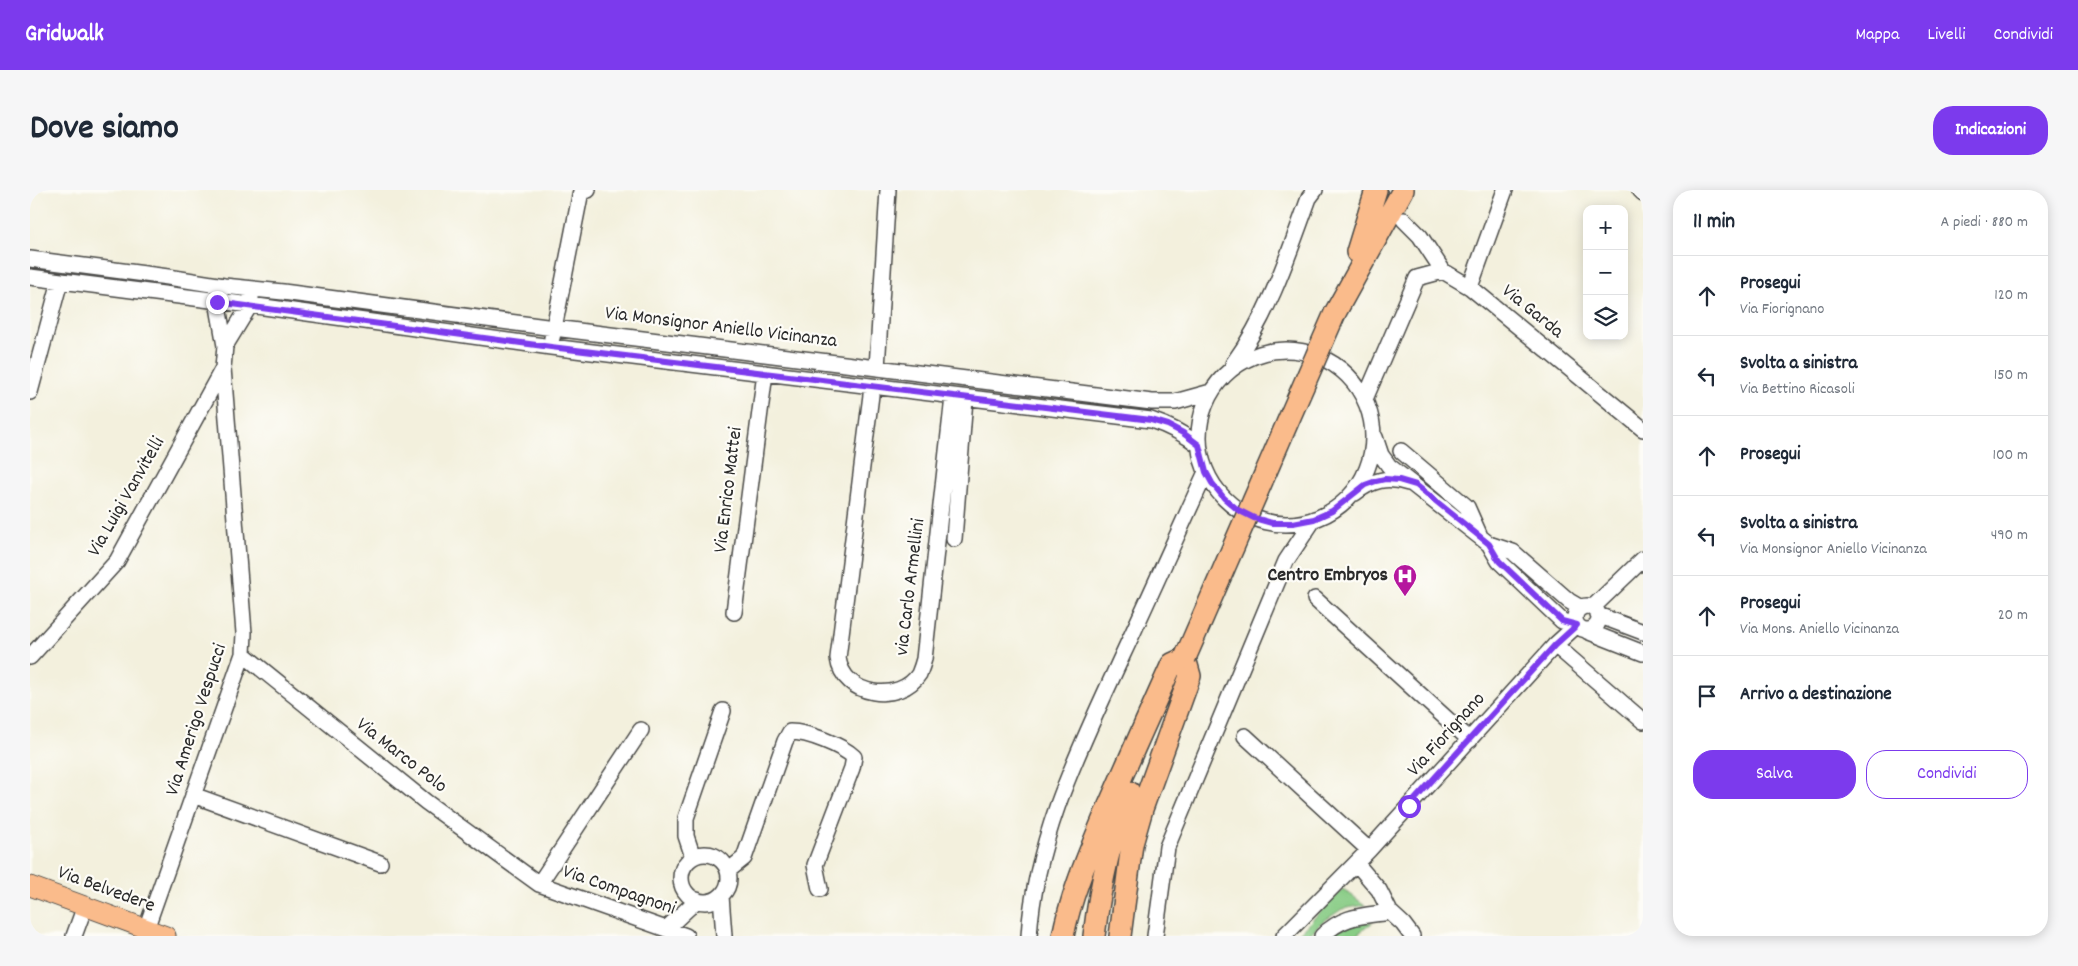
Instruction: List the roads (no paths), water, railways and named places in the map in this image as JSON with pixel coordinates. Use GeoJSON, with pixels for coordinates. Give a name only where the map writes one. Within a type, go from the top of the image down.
{"type":"FeatureCollection","features":[{"type":"Feature","properties":{"kind":"highway"},"geometry":{"type":"LineString","coordinates":[[1364,233],[1376,190]]}},
{"type":"Feature","properties":{"kind":"highway"},"geometry":{"type":"LineString","coordinates":[[1094,936],[1100,891],[1125,800],[1335,313],[1364,233],[1383,190]]}},
{"type":"Feature","properties":{"kind":"highway"},"geometry":{"type":"LineString","coordinates":[[1335,313],[1403,190]]}},
{"type":"Feature","properties":{"kind":"highway"},"geometry":{"type":"LineString","coordinates":[[1063,936],[1080,876],[1123,772],[1172,664],[1185,658]]}},
{"type":"Feature","properties":{"kind":"highway"},"geometry":{"type":"LineString","coordinates":[[1120,936],[1132,844],[1142,809],[1190,676],[1185,658]]}},
{"type":"Feature","properties":{"kind":"main road","name":"Via Belvedere"},"geometry":{"type":"LineString","coordinates":[[30,886],[166,936]]}},
{"type":"Feature","properties":{"kind":"street"},"geometry":{"type":"LineString","coordinates":[[551,347],[581,190],[588,190]]}},
{"type":"Feature","properties":{"kind":"street"},"geometry":{"type":"LineString","coordinates":[[877,368],[888,190]]}},
{"type":"Feature","properties":{"kind":"street"},"geometry":{"type":"LineString","coordinates":[[1315,190],[1309,198],[1280,279],[1248,344],[1211,392],[1200,418],[1199,445],[1206,472],[1224,498],[1238,510],[1254,518],[1272,523],[1293,523],[1314,519],[1332,511],[1365,485],[1385,479],[1399,480],[1416,485]]}},
{"type":"Feature","properties":{"kind":"street"},"geometry":{"type":"LineString","coordinates":[[1470,287],[1505,190]]}},
{"type":"Feature","properties":{"kind":"street"},"geometry":{"type":"LineString","coordinates":[[1640,190],[1643,193]]}},
{"type":"Feature","properties":{"kind":"street","name":"Via Garda"},"geometry":{"type":"LineString","coordinates":[[1404,220],[1420,236],[1443,271],[1470,287],[1643,429]]}},
{"type":"Feature","properties":{"kind":"street"},"geometry":{"type":"LineString","coordinates":[[1365,399],[1424,259],[1420,236]]}},
{"type":"Feature","properties":{"kind":"street","name":"Via Monsignor Aniello Vicinanza"},"geometry":{"type":"LineString","coordinates":[[30,259],[224,286],[1152,402],[1175,402],[1211,392]]}},
{"type":"Feature","properties":{"kind":"street"},"geometry":{"type":"LineString","coordinates":[[1417,278],[1443,271]]}},
{"type":"Feature","properties":{"kind":"street","name":"Via Monsignor Aniello Vicinanza"},"geometry":{"type":"LineString","coordinates":[[31,280],[60,281],[250,305],[551,347],[1151,420],[1168,425],[1199,445]]}},
{"type":"Feature","properties":{"kind":"street"},"geometry":{"type":"LineString","coordinates":[[30,392],[60,281]]}},
{"type":"Feature","properties":{"kind":"street"},"geometry":{"type":"LineString","coordinates":[[223,368],[225,346],[217,302],[224,286]]}},
{"type":"Feature","properties":{"kind":"street"},"geometry":{"type":"LineString","coordinates":[[225,346],[250,305],[253,289]]}},
{"type":"Feature","properties":{"kind":"street"},"geometry":{"type":"LineString","coordinates":[[1226,373],[1247,358],[1271,351],[1290,350],[1310,353],[1328,360],[1356,384],[1365,399],[1381,455],[1389,466],[1416,485],[1484,541],[1513,552],[1569,601],[1643,632]]}},
{"type":"Feature","properties":{"kind":"street","name":"Via Amerigo Vespucci"},"geometry":{"type":"LineString","coordinates":[[146,929],[243,654],[244,632],[223,368]]}},
{"type":"Feature","properties":{"kind":"street","name":"Via Luigi Vanvitelli"},"geometry":{"type":"LineString","coordinates":[[30,657],[117,561],[223,368]]}},
{"type":"Feature","properties":{"kind":"street","name":"Via Enrico Mattei"},"geometry":{"type":"LineString","coordinates":[[734,612],[765,373]]}},
{"type":"Feature","properties":{"kind":"street","name":"via Carlo Armellini"},"geometry":{"type":"LineString","coordinates":[[872,387],[838,658],[843,676],[854,685],[882,694],[891,693],[919,674],[924,659],[959,398]]}},
{"type":"Feature","properties":{"kind":"street"},"geometry":{"type":"LineString","coordinates":[[954,539],[959,398]]}},
{"type":"Feature","properties":{"kind":"street"},"geometry":{"type":"LineString","coordinates":[[1348,498],[1360,483],[1369,465],[1373,431]]}},
{"type":"Feature","properties":{"kind":"street"},"geometry":{"type":"LineString","coordinates":[[1401,451],[1467,508],[1484,541],[1499,561],[1562,621],[1643,653]]}},
{"type":"Feature","properties":{"kind":"street"},"geometry":{"type":"LineString","coordinates":[[1029,936],[1031,909],[1048,835],[1076,757],[1206,472]]}},
{"type":"Feature","properties":{"kind":"street"},"geometry":{"type":"LineString","coordinates":[[1155,936],[1167,847],[1286,560],[1314,519]]}},
{"type":"Feature","properties":{"kind":"street"},"geometry":{"type":"LineString","coordinates":[[1582,628],[1576,614],[1590,610],[1643,559]]}},
{"type":"Feature","properties":{"kind":"street"},"geometry":{"type":"LineString","coordinates":[[1315,600],[1470,740]]}},
{"type":"Feature","properties":{"kind":"street","name":"Via Fiorignano"},"geometry":{"type":"LineString","coordinates":[[1284,936],[1369,850],[1555,645],[1582,628],[1597,625],[1590,610]]}},
{"type":"Feature","properties":{"kind":"street"},"geometry":{"type":"LineString","coordinates":[[1555,645],[1643,721]]}},
{"type":"Feature","properties":{"kind":"street","name":"Via Marco Polo"},"geometry":{"type":"LineString","coordinates":[[243,654],[426,802],[539,884]]}},
{"type":"Feature","properties":{"kind":"street"},"geometry":{"type":"LineString","coordinates":[[693,857],[686,836],[686,818],[723,711]]}},
{"type":"Feature","properties":{"kind":"street"},"geometry":{"type":"LineString","coordinates":[[539,884],[641,730]]}},
{"type":"Feature","properties":{"kind":"street"},"geometry":{"type":"LineString","coordinates":[[729,870],[744,858],[785,741],[790,732],[801,732],[846,750],[854,757],[852,768],[815,865],[820,889]]}},
{"type":"Feature","properties":{"kind":"street"},"geometry":{"type":"LineString","coordinates":[[1245,736],[1369,850]]}},
{"type":"Feature","properties":{"kind":"street"},"geometry":{"type":"LineString","coordinates":[[193,795],[380,863]]}},
{"type":"Feature","properties":{"kind":"street"},"geometry":{"type":"LineString","coordinates":[[700,854],[713,854],[725,863],[729,870],[730,880],[727,888],[714,901],[697,900],[687,894],[683,886],[682,869],[693,857],[700,854]]}},
{"type":"Feature","properties":{"kind":"street"},"geometry":{"type":"LineString","coordinates":[[1356,863],[1380,890],[1390,912],[1412,936]]}},
{"type":"Feature","properties":{"kind":"street","name":"Via Compagnoni"},"geometry":{"type":"LineString","coordinates":[[539,884],[686,936]]}},
{"type":"Feature","properties":{"kind":"street"},"geometry":{"type":"LineString","coordinates":[[721,896],[724,936]]}},
{"type":"Feature","properties":{"kind":"street"},"geometry":{"type":"LineString","coordinates":[[666,929],[697,900]]}},
{"type":"Feature","properties":{"kind":"street"},"geometry":{"type":"LineString","coordinates":[[74,936],[85,906]]}},
{"type":"Feature","properties":{"kind":"street"},"geometry":{"type":"LineString","coordinates":[[1322,936],[1347,918],[1390,912]]}},
{"type":"Feature","properties":{"kind":"place","name":"Centro Embryos"},"geometry":{"type":"Point","coordinates":[1405,597]}}]}
